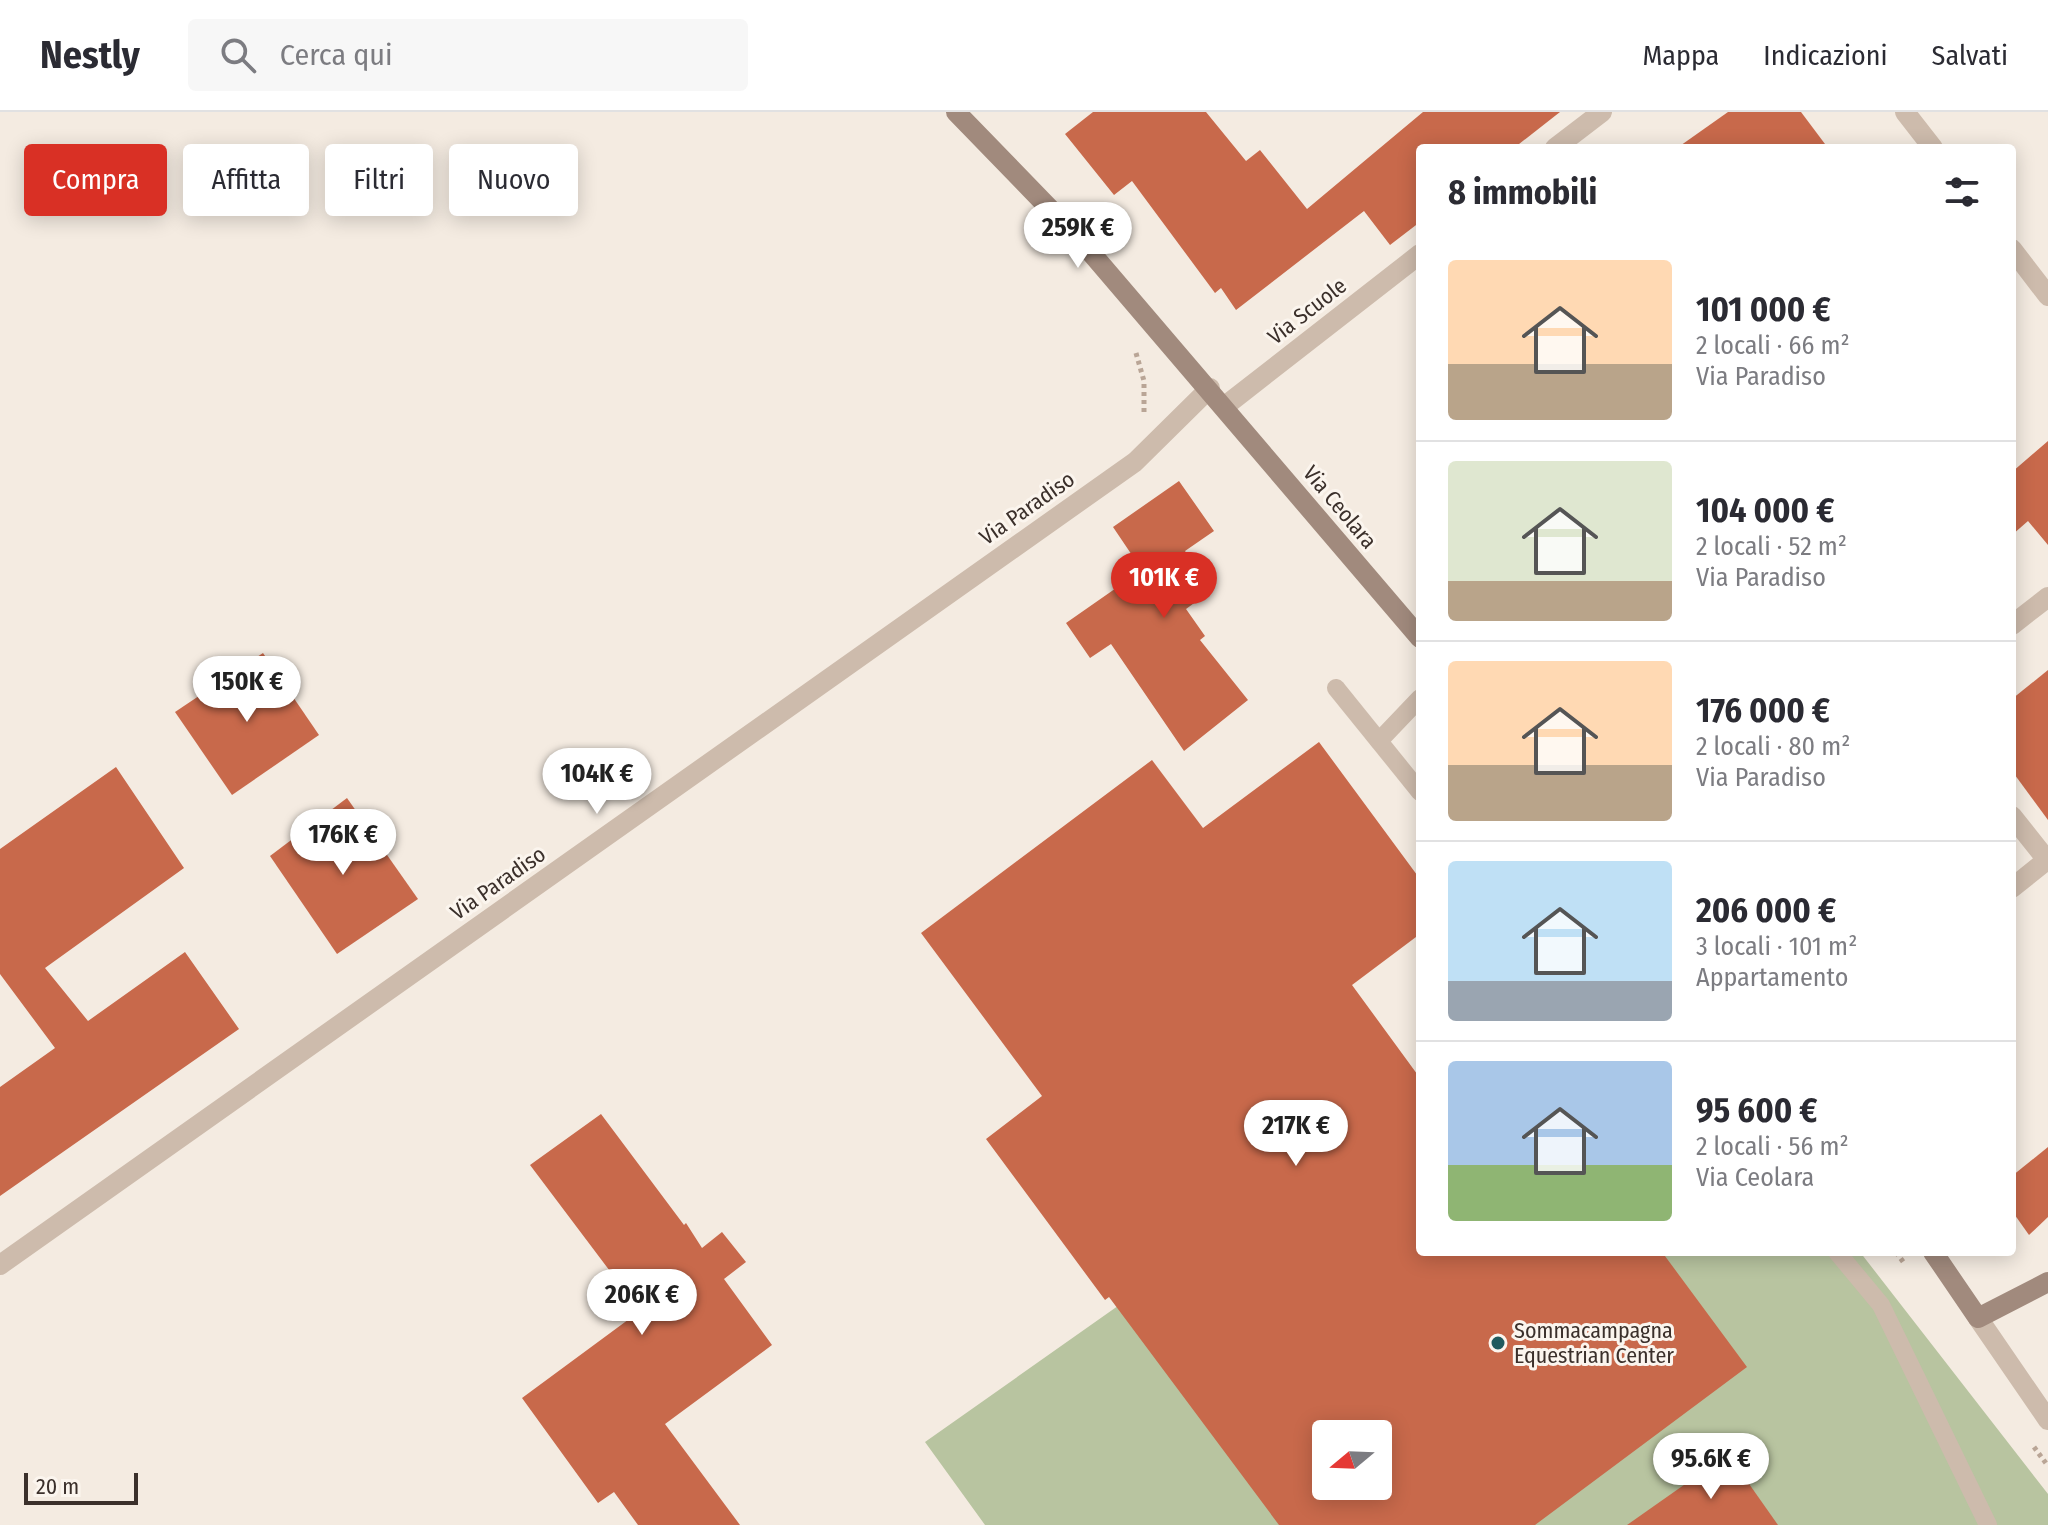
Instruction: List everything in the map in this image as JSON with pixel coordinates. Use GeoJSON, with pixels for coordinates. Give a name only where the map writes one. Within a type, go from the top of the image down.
{"type":"FeatureCollection","features":[{"type":"Feature","properties":{"kind":"street","name":"Via Ceolara"},"geometry":{"type":"LineString","coordinates":[[956,112],[1081,241],[1210,388],[1416,633]]}},
{"type":"Feature","properties":{"kind":"street"},"geometry":{"type":"LineString","coordinates":[[1560,144],[1602,112]]}},
{"type":"Feature","properties":{"kind":"street"},"geometry":{"type":"LineString","coordinates":[[1905,112],[1930,144]]}},
{"type":"Feature","properties":{"kind":"street"},"geometry":{"type":"LineString","coordinates":[[2016,254],[2048,296]]}},
{"type":"Feature","properties":{"kind":"street","name":"Via Scuole"},"geometry":{"type":"LineString","coordinates":[[1225,406],[1416,257]]}},
{"type":"Feature","properties":{"kind":"street","name":"Via Paradiso"},"geometry":{"type":"LineString","coordinates":[[0,1265],[1135,462],[1210,388]]}},
{"type":"Feature","properties":{"kind":"street"},"geometry":{"type":"LineString","coordinates":[[2016,622],[2048,597]]}},
{"type":"Feature","properties":{"kind":"street"},"geometry":{"type":"LineString","coordinates":[[2016,821],[2047,860],[2016,885]]}},
{"type":"Feature","properties":{"kind":"street"},"geometry":{"type":"LineString","coordinates":[[1936,1256],[2048,1420]]}},
{"type":"Feature","properties":{"kind":"street"},"geometry":{"type":"LineString","coordinates":[[1978,1318],[2048,1282]]}},
{"type":"Feature","properties":{"kind":"lane"},"geometry":{"type":"LineString","coordinates":[[1336,688],[1416,787]]}},
{"type":"Feature","properties":{"kind":"lane"},"geometry":{"type":"LineString","coordinates":[[1379,741],[1416,702]]}},
{"type":"Feature","properties":{"kind":"lane"},"geometry":{"type":"LineString","coordinates":[[1840,1256],[1881,1305],[1988,1525]]}},
{"type":"Feature","properties":{"kind":"path"},"geometry":{"type":"LineString","coordinates":[[1129,343],[1144,381],[1142,411]]}},
{"type":"Feature","properties":{"kind":"green space","name":"Sommacampagna Equestrian Center"},"geometry":{"type":"Polygon","coordinates":[[[1416,1096],[1416,1256],[1863,1256],[2048,1494],[2048,1525],[985,1525],[925,1442],[1416,1096]]]}},
{"type":"Feature","properties":{"kind":"building"},"geometry":{"type":"Polygon","coordinates":[[[1093,112],[1206,112],[1246,161],[1260,150],[1307,209],[1423,112],[1560,112],[1519,144],[1416,144],[1416,225],[1390,245],[1364,211],[1236,310],[1221,288],[1215,293],[1132,181],[1114,195],[1065,134],[1093,112]]]}},
{"type":"Feature","properties":{"kind":"building"},"geometry":{"type":"Polygon","coordinates":[[[1728,112],[1801,112],[1825,144],[1683,144],[1728,112]]]}},
{"type":"Feature","properties":{"kind":"building"},"geometry":{"type":"Polygon","coordinates":[[[2048,441],[2048,545],[2028,521],[2016,532],[2016,469],[2048,441]]]}},
{"type":"Feature","properties":{"kind":"building"},"geometry":{"type":"Polygon","coordinates":[[[1179,481],[1214,531],[1185,551],[1212,590],[1186,609],[1205,636],[1200,640],[1248,700],[1184,751],[1111,644],[1090,658],[1066,623],[1142,570],[1113,527],[1179,481]]]}},
{"type":"Feature","properties":{"kind":"building"},"geometry":{"type":"Polygon","coordinates":[[[263,653],[319,735],[232,795],[175,712],[263,653]]]}},
{"type":"Feature","properties":{"kind":"building"},"geometry":{"type":"Polygon","coordinates":[[[2048,670],[2048,820],[2016,776],[2016,696],[2048,670]]]}},
{"type":"Feature","properties":{"kind":"building"},"geometry":{"type":"Polygon","coordinates":[[[1319,742],[1416,874],[1416,937],[1352,985],[1416,1073],[1416,1256],[1665,1256],[1747,1367],[1535,1525],[1279,1525],[1109,1297],[1105,1300],[986,1139],[1042,1096],[921,933],[1152,760],[1203,828],[1319,742]]]}},
{"type":"Feature","properties":{"kind":"building"},"geometry":{"type":"Polygon","coordinates":[[[116,767],[184,868],[45,968],[88,1021],[185,952],[239,1029],[0,1196],[0,1087],[55,1048],[0,974],[0,849],[116,767]]]}},
{"type":"Feature","properties":{"kind":"building"},"geometry":{"type":"Polygon","coordinates":[[[347,798],[418,899],[337,954],[270,856],[347,798]]]}},
{"type":"Feature","properties":{"kind":"building"},"geometry":{"type":"Polygon","coordinates":[[[601,1114],[702,1248],[722,1232],[746,1262],[724,1279],[772,1345],[665,1424],[740,1525],[638,1525],[614,1492],[598,1503],[522,1398],[640,1311],[530,1165],[601,1114]]]}},
{"type":"Feature","properties":{"kind":"building"},"geometry":{"type":"Polygon","coordinates":[[[2048,1147],[2048,1217],[2029,1235],[2016,1217],[2016,1173],[2048,1147]]]}},
{"type":"Feature","properties":{"kind":"building"},"geometry":{"type":"Polygon","coordinates":[[[1728,1454],[1778,1525],[1627,1525],[1728,1454]]]}},
{"type":"Feature","properties":{"kind":"place","name":"Sommacampagna Equestrian Center"},"geometry":{"type":"Point","coordinates":[1498,1343]}}]}
